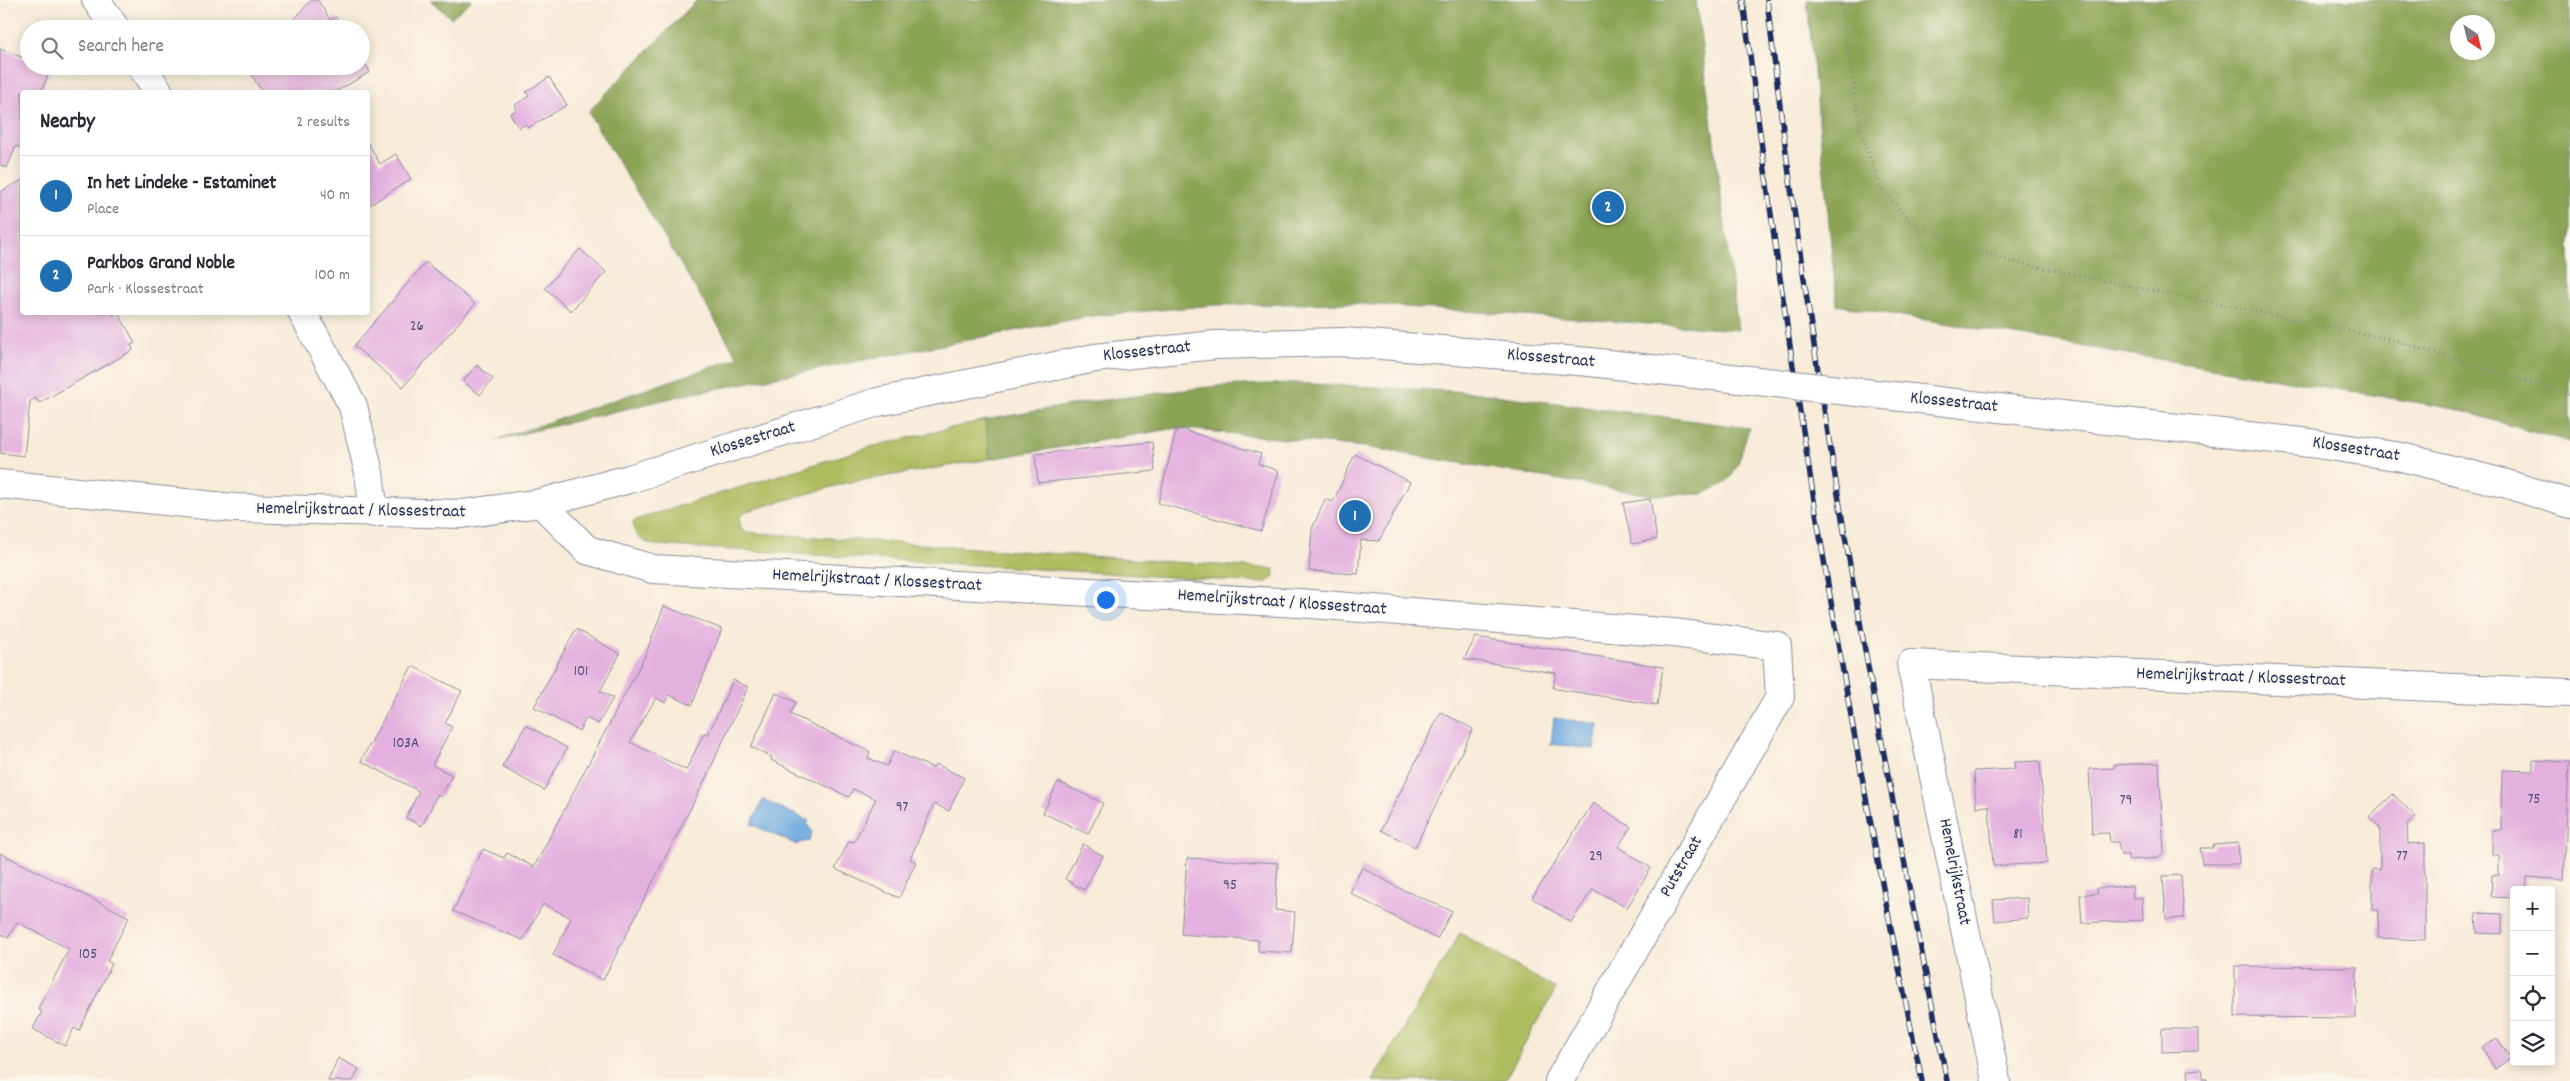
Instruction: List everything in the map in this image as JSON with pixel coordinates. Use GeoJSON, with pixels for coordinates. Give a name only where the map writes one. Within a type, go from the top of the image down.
{"type":"FeatureCollection","features":[{"type":"Feature","properties":{"kind":"street"},"geometry":{"type":"LineString","coordinates":[[96,0],[110,20]]}},
{"type":"Feature","properties":{"kind":"street"},"geometry":{"type":"LineString","coordinates":[[147,75],[158,90]]}},
{"type":"Feature","properties":{"kind":"street"},"geometry":{"type":"LineString","coordinates":[[304,315],[354,406],[369,472],[374,513]]}},
{"type":"Feature","properties":{"kind":"street","name":"Klossestraat"},"geometry":{"type":"LineString","coordinates":[[541,503],[629,479],[878,402],[1095,358],[1215,345],[1344,342],[1590,362],[2234,434],[2384,454],[2507,484],[2570,504]]}},
{"type":"Feature","properties":{"kind":"street","name":"Hemelrijkstraat / Klossestraat"},"geometry":{"type":"LineString","coordinates":[[0,484],[234,508],[374,513],[462,514],[541,503],[587,550],[653,569],[1299,603],[1673,633],[1777,646]]}},
{"type":"Feature","properties":{"kind":"street","name":"Putstraat"},"geometry":{"type":"LineString","coordinates":[[1559,1081],[1780,697],[1777,646]]}},
{"type":"Feature","properties":{"kind":"street","name":"Hemelrijkstraat / Klossestraat"},"geometry":{"type":"LineString","coordinates":[[1911,664],[2570,693]]}},
{"type":"Feature","properties":{"kind":"street","name":"Hemelrijkstraat"},"geometry":{"type":"LineString","coordinates":[[1911,664],[1996,1081]]}},
{"type":"Feature","properties":{"kind":"path"},"geometry":{"type":"LineString","coordinates":[[1840,0],[1861,132],[1880,186],[1911,222],[1961,244],[2009,261],[2100,282],[2265,312],[2394,340],[2570,395]]}},
{"type":"Feature","properties":{"kind":"green space"},"geometry":{"type":"Polygon","coordinates":[[[430,0],[472,0],[451,18],[430,0]]]}},
{"type":"Feature","properties":{"kind":"green space"},"geometry":{"type":"Polygon","coordinates":[[[697,0],[1696,0],[1738,330],[1346,303],[1216,305],[1091,316],[684,395],[496,440],[738,358],[588,112],[697,0]]]}},
{"type":"Feature","properties":{"kind":"green space"},"geometry":{"type":"Polygon","coordinates":[[[1807,0],[2570,0],[2570,443],[2455,409],[1837,305],[1807,0]]]}},
{"type":"Feature","properties":{"kind":"green space"},"geometry":{"type":"Polygon","coordinates":[[[1293,383],[1471,392],[1749,428],[1738,464],[1731,477],[1724,484],[1703,494],[1650,495],[1364,447],[1177,428],[990,459],[985,420],[1088,402],[1217,386],[1293,383]]]}},
{"type":"Feature","properties":{"kind":"green space"},"geometry":{"type":"Polygon","coordinates":[[[985,420],[990,459],[846,483],[747,511],[740,517],[740,525],[744,532],[1275,569],[1273,578],[1265,583],[654,545],[638,537],[635,531],[633,521],[641,518],[870,447],[985,420]]]}},
{"type":"Feature","properties":{"kind":"green space"},"geometry":{"type":"Polygon","coordinates":[[[1460,933],[1556,989],[1504,1081],[1372,1081],[1460,933]]]}},
{"type":"Feature","properties":{"kind":"water"},"geometry":{"type":"Polygon","coordinates":[[[1554,718],[1598,724],[1594,749],[1551,744],[1554,718]]]}},
{"type":"Feature","properties":{"kind":"water"},"geometry":{"type":"Polygon","coordinates":[[[763,800],[809,821],[807,824],[812,832],[809,841],[797,845],[751,824],[763,800]]]}},
{"type":"Feature","properties":{"kind":"building"},"geometry":{"type":"Polygon","coordinates":[[[311,0],[318,0],[330,20],[294,20],[311,0]]]}},
{"type":"Feature","properties":{"kind":"building"},"geometry":{"type":"Polygon","coordinates":[[[0,49],[20,57],[20,75],[48,75],[42,90],[20,90],[20,148],[16,146],[7,168],[0,165],[0,49]]]}},
{"type":"Feature","properties":{"kind":"building"},"geometry":{"type":"Polygon","coordinates":[[[252,75],[365,75],[338,90],[261,90],[252,75]]]}},
{"type":"Feature","properties":{"kind":"building"},"geometry":{"type":"Polygon","coordinates":[[[549,77],[567,105],[528,128],[526,124],[519,128],[510,114],[517,110],[515,105],[529,96],[526,92],[549,77]]]}},
{"type":"Feature","properties":{"kind":"building"},"geometry":{"type":"Polygon","coordinates":[[[370,146],[380,164],[396,154],[411,179],[370,205],[370,146]]]}},
{"type":"Feature","properties":{"kind":"building"},"geometry":{"type":"Polygon","coordinates":[[[20,181],[20,315],[120,315],[135,343],[131,345],[133,350],[39,403],[36,398],[30,401],[24,456],[0,453],[0,192],[20,181]]]}},
{"type":"Feature","properties":{"kind":"building"},"geometry":{"type":"Polygon","coordinates":[[[580,249],[606,272],[571,311],[545,288],[580,249]]]}},
{"type":"Feature","properties":{"kind":"building"},"geometry":{"type":"Polygon","coordinates":[[[426,262],[475,304],[403,387],[354,346],[426,262]]]}},
{"type":"Feature","properties":{"kind":"building"},"geometry":{"type":"Polygon","coordinates":[[[477,365],[493,379],[480,395],[463,381],[477,365]]]}},
{"type":"Feature","properties":{"kind":"building"},"geometry":{"type":"Polygon","coordinates":[[[1177,428],[1261,454],[1258,464],[1279,471],[1261,531],[1158,503],[1177,428]]]}},
{"type":"Feature","properties":{"kind":"building"},"geometry":{"type":"Polygon","coordinates":[[[1152,442],[1155,471],[1038,483],[1035,454],[1152,442]]]}},
{"type":"Feature","properties":{"kind":"building"},"geometry":{"type":"Polygon","coordinates":[[[1355,454],[1410,482],[1379,541],[1361,540],[1358,574],[1309,571],[1312,529],[1325,499],[1333,502],[1355,454]]]}},
{"type":"Feature","properties":{"kind":"building"},"geometry":{"type":"Polygon","coordinates":[[[1650,499],[1657,539],[1632,544],[1623,503],[1650,499]]]}},
{"type":"Feature","properties":{"kind":"building"},"geometry":{"type":"Polygon","coordinates":[[[664,606],[722,629],[692,705],[669,695],[666,703],[656,698],[630,742],[686,770],[704,733],[708,735],[733,680],[748,687],[705,780],[603,980],[553,955],[571,918],[543,904],[523,940],[453,911],[483,849],[504,858],[507,853],[534,867],[645,656],[664,606]]]}},
{"type":"Feature","properties":{"kind":"building"},"geometry":{"type":"Polygon","coordinates":[[[576,629],[620,654],[600,691],[613,698],[598,724],[586,718],[579,731],[534,707],[576,629]]]}},
{"type":"Feature","properties":{"kind":"building"},"geometry":{"type":"Polygon","coordinates":[[[1476,637],[1663,667],[1657,705],[1553,688],[1556,673],[1464,659],[1476,637]]]}},
{"type":"Feature","properties":{"kind":"building"},"geometry":{"type":"Polygon","coordinates":[[[412,666],[462,691],[445,723],[452,727],[432,765],[452,775],[441,797],[437,795],[422,826],[406,818],[419,791],[361,761],[412,666]]]}},
{"type":"Feature","properties":{"kind":"building"},"geometry":{"type":"Polygon","coordinates":[[[776,693],[796,702],[790,714],[870,752],[868,758],[887,766],[894,751],[933,768],[936,764],[964,778],[949,811],[934,804],[910,859],[916,862],[899,898],[835,869],[849,841],[854,842],[876,799],[853,789],[849,797],[771,760],[772,757],[751,747],[776,693]]]}},
{"type":"Feature","properties":{"kind":"building"},"geometry":{"type":"Polygon","coordinates":[[[1441,712],[1473,729],[1415,847],[1381,830],[1441,712]]]}},
{"type":"Feature","properties":{"kind":"building"},"geometry":{"type":"Polygon","coordinates":[[[526,725],[567,748],[544,790],[502,767],[526,725]]]}},
{"type":"Feature","properties":{"kind":"building"},"geometry":{"type":"Polygon","coordinates":[[[2533,760],[2569,762],[2564,880],[2527,877],[2526,886],[2510,886],[2510,898],[2491,897],[2492,875],[2499,875],[2499,855],[2492,855],[2492,830],[2501,830],[2502,770],[2533,771],[2533,760]]]}},
{"type":"Feature","properties":{"kind":"building"},"geometry":{"type":"Polygon","coordinates":[[[2040,761],[2047,863],[1993,866],[1989,806],[1976,807],[1974,771],[2015,769],[2014,762],[2040,761]]]}},
{"type":"Feature","properties":{"kind":"building"},"geometry":{"type":"Polygon","coordinates":[[[2159,763],[2164,852],[2159,858],[2128,860],[2128,855],[2121,855],[2118,842],[2110,842],[2109,833],[2092,834],[2089,769],[2114,768],[2114,765],[2159,763]]]}},
{"type":"Feature","properties":{"kind":"building"},"geometry":{"type":"Polygon","coordinates":[[[1058,782],[1103,803],[1088,834],[1043,813],[1058,782]]]}},
{"type":"Feature","properties":{"kind":"building"},"geometry":{"type":"Polygon","coordinates":[[[2393,794],[2416,817],[2407,825],[2408,844],[2425,843],[2425,940],[2378,938],[2379,910],[2372,910],[2372,869],[2380,870],[2380,828],[2370,817],[2393,794]]]}},
{"type":"Feature","properties":{"kind":"building"},"geometry":{"type":"Polygon","coordinates":[[[1593,803],[1631,827],[1618,847],[1651,868],[1627,908],[1593,889],[1571,922],[1532,898],[1593,803]]]}},
{"type":"Feature","properties":{"kind":"building"},"geometry":{"type":"Polygon","coordinates":[[[2238,843],[2239,864],[2202,864],[2200,848],[2213,848],[2213,845],[2238,843]]]}},
{"type":"Feature","properties":{"kind":"building"},"geometry":{"type":"Polygon","coordinates":[[[1083,844],[1103,856],[1084,890],[1065,879],[1083,844]]]}},
{"type":"Feature","properties":{"kind":"building"},"geometry":{"type":"Polygon","coordinates":[[[0,853],[129,917],[107,961],[112,964],[79,1031],[74,1028],[65,1046],[33,1029],[42,1011],[38,1009],[69,949],[17,922],[8,938],[0,933],[0,853]]]}},
{"type":"Feature","properties":{"kind":"building"},"geometry":{"type":"Polygon","coordinates":[[[1187,858],[1278,863],[1275,910],[1295,912],[1292,953],[1258,951],[1258,940],[1181,934],[1187,858]]]}},
{"type":"Feature","properties":{"kind":"building"},"geometry":{"type":"Polygon","coordinates":[[[1362,867],[1399,888],[1452,911],[1437,939],[1350,893],[1362,867]]]}},
{"type":"Feature","properties":{"kind":"building"},"geometry":{"type":"Polygon","coordinates":[[[2181,875],[2184,918],[2166,919],[2163,876],[2181,875]]]}},
{"type":"Feature","properties":{"kind":"building"},"geometry":{"type":"Polygon","coordinates":[[[2132,886],[2133,898],[2142,898],[2143,920],[2082,923],[2080,895],[2098,893],[2097,888],[2132,886]]]}},
{"type":"Feature","properties":{"kind":"building"},"geometry":{"type":"Polygon","coordinates":[[[2027,898],[2028,918],[1995,921],[1993,900],[2027,898]]]}},
{"type":"Feature","properties":{"kind":"building"},"geometry":{"type":"Polygon","coordinates":[[[2476,913],[2502,914],[2502,934],[2477,933],[2476,913]]]}},
{"type":"Feature","properties":{"kind":"building"},"geometry":{"type":"Polygon","coordinates":[[[2235,966],[2357,967],[2356,1018],[2235,1017],[2235,966]]]}},
{"type":"Feature","properties":{"kind":"building"},"geometry":{"type":"Polygon","coordinates":[[[2162,1029],[2198,1029],[2198,1051],[2162,1052],[2162,1029]]]}},
{"type":"Feature","properties":{"kind":"building"},"geometry":{"type":"Polygon","coordinates":[[[2497,1038],[2510,1059],[2495,1069],[2482,1048],[2497,1038]]]}},
{"type":"Feature","properties":{"kind":"building"},"geometry":{"type":"Polygon","coordinates":[[[338,1058],[359,1069],[353,1081],[328,1081],[338,1058]]]}},
{"type":"Feature","properties":{"kind":"building"},"geometry":{"type":"Polygon","coordinates":[[[2201,1069],[2203,1079],[2207,1079],[2207,1081],[2189,1081],[2188,1070],[2201,1069]]]}},
{"type":"Feature","properties":{"kind":"railway"},"geometry":{"type":"LineString","coordinates":[[1743,0],[1779,271],[1821,542],[1869,812],[1922,1081]]}},
{"type":"Feature","properties":{"kind":"railway"},"geometry":{"type":"LineString","coordinates":[[1767,0],[1803,272],[1846,542],[1895,812],[1947,1081]]}},
{"type":"Feature","properties":{"kind":"place","name":"Parkbos Grand Noble"},"geometry":{"type":"Point","coordinates":[1608,207]}},
{"type":"Feature","properties":{"kind":"place","name":"In het Lindeke - Estaminet"},"geometry":{"type":"Point","coordinates":[1355,516]}}]}
